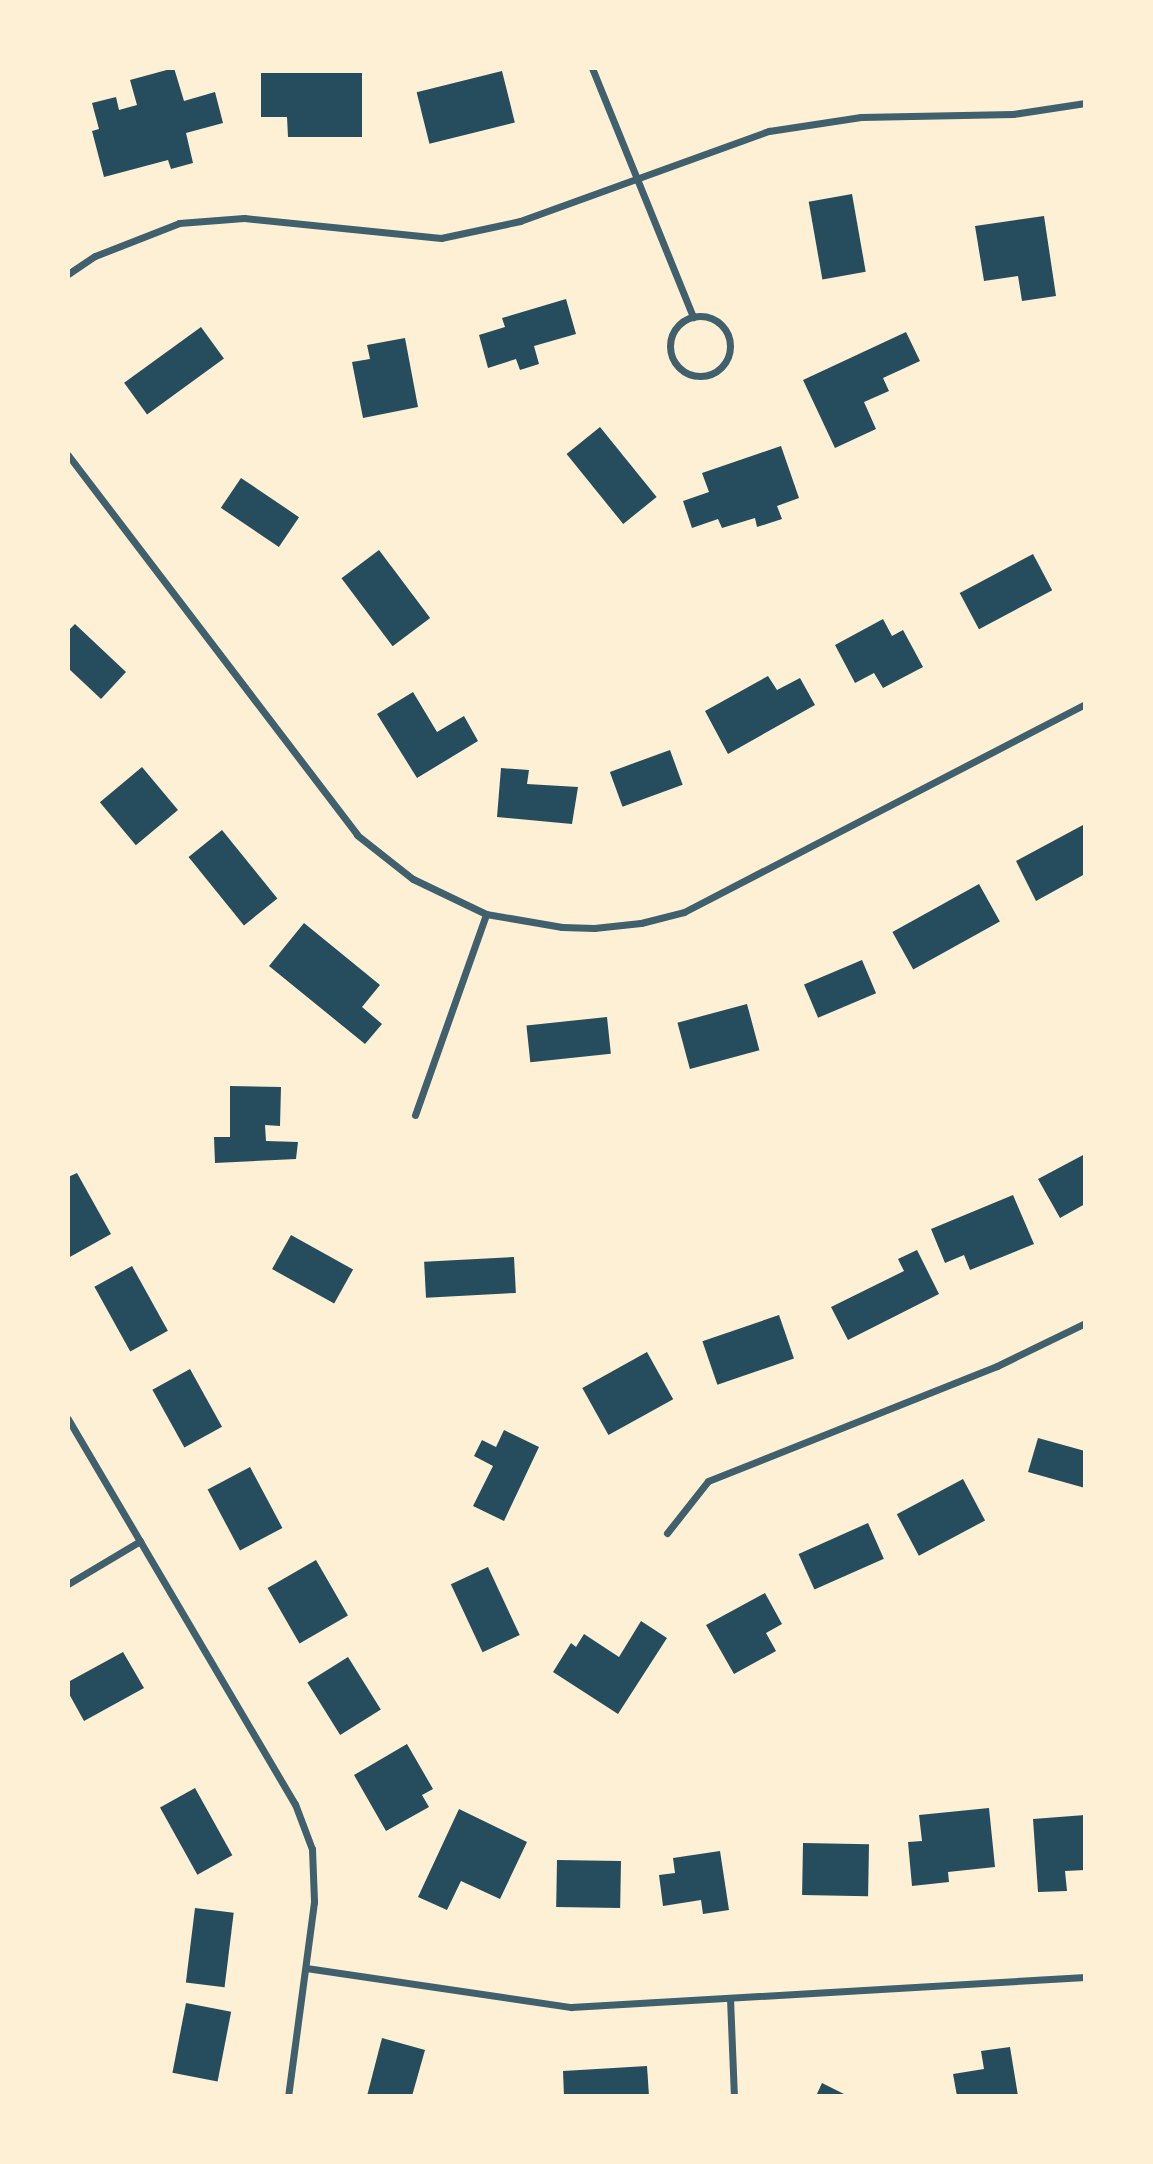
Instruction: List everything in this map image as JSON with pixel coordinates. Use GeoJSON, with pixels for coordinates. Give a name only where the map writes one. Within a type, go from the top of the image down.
{"type":"FeatureCollection","features":[{"type":"Feature","properties":{"kind":"street"},"geometry":{"type":"LineString","coordinates":[[592,68],[693,317]]}},
{"type":"Feature","properties":{"kind":"street"},"geometry":{"type":"LineString","coordinates":[[68,274],[95,256],[179,223],[244,218],[441,238],[520,221],[711,149],[794,126],[861,117],[1013,114],[1085,103]]}},
{"type":"Feature","properties":{"kind":"street"},"geometry":{"type":"LineString","coordinates":[[693,317],[713,319],[728,333],[730,354],[711,375],[691,375],[672,355],[672,336],[693,317]]}},
{"type":"Feature","properties":{"kind":"street"},"geometry":{"type":"LineString","coordinates":[[68,455],[357,835],[413,879],[485,914],[594,928],[684,912],[1085,704]]}},
{"type":"Feature","properties":{"kind":"street"},"geometry":{"type":"LineString","coordinates":[[415,1115],[485,914]]}},
{"type":"Feature","properties":{"kind":"street"},"geometry":{"type":"LineString","coordinates":[[667,1533],[708,1481],[997,1366],[1085,1323]]}},
{"type":"Feature","properties":{"kind":"street"},"geometry":{"type":"LineString","coordinates":[[68,1419],[304,1826],[316,1875],[288,2096]]}},
{"type":"Feature","properties":{"kind":"street"},"geometry":{"type":"LineString","coordinates":[[68,1584],[141,1541]]}},
{"type":"Feature","properties":{"kind":"street"},"geometry":{"type":"LineString","coordinates":[[306,1968],[533,2004],[571,2007],[1085,1977]]}},
{"type":"Feature","properties":{"kind":"street"},"geometry":{"type":"LineString","coordinates":[[730,1998],[734,2096]]}},
{"type":"Feature","properties":{"kind":"building"},"geometry":{"type":"Polygon","coordinates":[[[174,68],[184,101],[215,92],[223,123],[186,133],[193,163],[171,169],[168,160],[104,177],[92,131],[99,129],[92,103],[116,97],[119,110],[137,105],[130,80],[174,68]]]}},
{"type":"Feature","properties":{"kind":"building"},"geometry":{"type":"Polygon","coordinates":[[[502,71],[515,122],[429,144],[417,92],[502,71]]]}},
{"type":"Feature","properties":{"kind":"building"},"geometry":{"type":"Polygon","coordinates":[[[261,73],[362,73],[362,137],[288,137],[287,117],[261,117],[261,73]]]}},
{"type":"Feature","properties":{"kind":"building"},"geometry":{"type":"Polygon","coordinates":[[[852,194],[866,272],[822,279],[809,202],[852,194]]]}},
{"type":"Feature","properties":{"kind":"building"},"geometry":{"type":"Polygon","coordinates":[[[1044,216],[1056,296],[1022,301],[1018,276],[984,281],[975,226],[1044,216]]]}},
{"type":"Feature","properties":{"kind":"building"},"geometry":{"type":"Polygon","coordinates":[[[566,299],[576,334],[534,346],[539,364],[520,370],[516,359],[488,368],[479,335],[505,327],[502,318],[566,299]]]}},
{"type":"Feature","properties":{"kind":"building"},"geometry":{"type":"Polygon","coordinates":[[[201,327],[224,359],[147,414],[124,383],[201,327]]]}},
{"type":"Feature","properties":{"kind":"building"},"geometry":{"type":"Polygon","coordinates":[[[906,332],[920,361],[883,378],[889,391],[864,402],[876,429],[835,448],[803,380],[906,332]]]}},
{"type":"Feature","properties":{"kind":"building"},"geometry":{"type":"Polygon","coordinates":[[[405,338],[418,407],[363,418],[352,362],[370,359],[367,345],[405,338]]]}},
{"type":"Feature","properties":{"kind":"building"},"geometry":{"type":"Polygon","coordinates":[[[600,427],[657,497],[623,524],[567,454],[600,427]]]}},
{"type":"Feature","properties":{"kind":"building"},"geometry":{"type":"Polygon","coordinates":[[[781,446],[799,498],[777,506],[782,519],[757,527],[755,518],[722,528],[718,519],[692,528],[683,501],[709,492],[702,473],[781,446]]]}},
{"type":"Feature","properties":{"kind":"building"},"geometry":{"type":"Polygon","coordinates":[[[241,478],[299,517],[279,547],[221,508],[241,478]]]}},
{"type":"Feature","properties":{"kind":"building"},"geometry":{"type":"Polygon","coordinates":[[[379,550],[430,618],[393,646],[341,578],[379,550]]]}},
{"type":"Feature","properties":{"kind":"building"},"geometry":{"type":"Polygon","coordinates":[[[1033,554],[1052,590],[979,629],[960,593],[1033,554]]]}},
{"type":"Feature","properties":{"kind":"building"},"geometry":{"type":"Polygon","coordinates":[[[883,619],[892,636],[903,630],[923,667],[883,688],[874,673],[855,683],[835,645],[883,619]]]}},
{"type":"Feature","properties":{"kind":"building"},"geometry":{"type":"Polygon","coordinates":[[[75,624],[126,672],[101,699],[68,668],[68,631],[75,624]]]}},
{"type":"Feature","properties":{"kind":"building"},"geometry":{"type":"Polygon","coordinates":[[[768,676],[777,690],[800,678],[815,705],[728,754],[705,711],[768,676]]]}},
{"type":"Feature","properties":{"kind":"building"},"geometry":{"type":"Polygon","coordinates":[[[413,692],[437,732],[464,716],[478,741],[417,778],[377,714],[413,692]]]}},
{"type":"Feature","properties":{"kind":"building"},"geometry":{"type":"Polygon","coordinates":[[[670,750],[683,785],[623,807],[610,772],[670,750]]]}},
{"type":"Feature","properties":{"kind":"building"},"geometry":{"type":"Polygon","coordinates":[[[142,767],[178,810],[136,845],[100,802],[142,767]]]}},
{"type":"Feature","properties":{"kind":"building"},"geometry":{"type":"Polygon","coordinates":[[[501,768],[529,770],[527,784],[578,787],[572,824],[497,817],[501,768]]]}},
{"type":"Feature","properties":{"kind":"building"},"geometry":{"type":"Polygon","coordinates":[[[1083,825],[1085,874],[1036,901],[1016,861],[1083,825]]]}},
{"type":"Feature","properties":{"kind":"building"},"geometry":{"type":"Polygon","coordinates":[[[222,830],[277,898],[244,925],[189,857],[222,830]]]}},
{"type":"Feature","properties":{"kind":"building"},"geometry":{"type":"Polygon","coordinates":[[[979,884],[1000,922],[913,970],[892,932],[979,884]]]}},
{"type":"Feature","properties":{"kind":"building"},"geometry":{"type":"Polygon","coordinates":[[[304,923],[380,985],[362,1007],[382,1024],[365,1044],[269,966],[304,923]]]}},
{"type":"Feature","properties":{"kind":"building"},"geometry":{"type":"Polygon","coordinates":[[[862,960],[876,993],[818,1018],[804,985],[862,960]]]}},
{"type":"Feature","properties":{"kind":"building"},"geometry":{"type":"Polygon","coordinates":[[[747,1004],[759,1050],[690,1069],[677,1023],[747,1004]]]}},
{"type":"Feature","properties":{"kind":"building"},"geometry":{"type":"Polygon","coordinates":[[[607,1017],[611,1054],[530,1062],[526,1025],[607,1017]]]}},
{"type":"Feature","properties":{"kind":"building"},"geometry":{"type":"Polygon","coordinates":[[[230,1086],[281,1087],[280,1126],[265,1125],[266,1141],[298,1142],[296,1159],[215,1163],[214,1137],[230,1137],[230,1086]]]}},
{"type":"Feature","properties":{"kind":"building"},"geometry":{"type":"Polygon","coordinates":[[[1085,1154],[1085,1204],[1060,1218],[1038,1179],[1085,1154]]]}},
{"type":"Feature","properties":{"kind":"building"},"geometry":{"type":"Polygon","coordinates":[[[77,1173],[111,1234],[68,1258],[68,1177],[77,1173]]]}},
{"type":"Feature","properties":{"kind":"building"},"geometry":{"type":"Polygon","coordinates":[[[1013,1195],[1034,1244],[970,1270],[964,1255],[945,1263],[931,1229],[1013,1195]]]}},
{"type":"Feature","properties":{"kind":"building"},"geometry":{"type":"Polygon","coordinates":[[[291,1235],[353,1269],[334,1304],[272,1269],[291,1235]]]}},
{"type":"Feature","properties":{"kind":"building"},"geometry":{"type":"Polygon","coordinates":[[[917,1250],[939,1294],[848,1340],[831,1307],[904,1271],[898,1259],[917,1250]]]}},
{"type":"Feature","properties":{"kind":"building"},"geometry":{"type":"Polygon","coordinates":[[[514,1257],[516,1293],[426,1298],[424,1262],[514,1257]]]}},
{"type":"Feature","properties":{"kind":"building"},"geometry":{"type":"Polygon","coordinates":[[[132,1266],[168,1331],[130,1352],[94,1287],[132,1266]]]}},
{"type":"Feature","properties":{"kind":"building"},"geometry":{"type":"Polygon","coordinates":[[[779,1315],[794,1358],[717,1385],[702,1341],[779,1315]]]}},
{"type":"Feature","properties":{"kind":"building"},"geometry":{"type":"Polygon","coordinates":[[[647,1352],[673,1399],[608,1435],[582,1388],[647,1352]]]}},
{"type":"Feature","properties":{"kind":"building"},"geometry":{"type":"Polygon","coordinates":[[[190,1369],[222,1427],[184,1448],[152,1390],[190,1369]]]}},
{"type":"Feature","properties":{"kind":"building"},"geometry":{"type":"Polygon","coordinates":[[[504,1430],[539,1447],[504,1521],[473,1506],[493,1466],[474,1456],[482,1440],[496,1447],[504,1430]]]}},
{"type":"Feature","properties":{"kind":"building"},"geometry":{"type":"Polygon","coordinates":[[[1038,1438],[1085,1451],[1085,1488],[1028,1472],[1038,1438]]]}},
{"type":"Feature","properties":{"kind":"building"},"geometry":{"type":"Polygon","coordinates":[[[250,1467],[282,1528],[240,1550],[208,1490],[250,1467]]]}},
{"type":"Feature","properties":{"kind":"building"},"geometry":{"type":"Polygon","coordinates":[[[963,1479],[985,1520],[919,1556],[897,1514],[963,1479]]]}},
{"type":"Feature","properties":{"kind":"building"},"geometry":{"type":"Polygon","coordinates":[[[868,1523],[884,1559],[814,1590],[799,1554],[868,1523]]]}},
{"type":"Feature","properties":{"kind":"building"},"geometry":{"type":"Polygon","coordinates":[[[316,1560],[348,1615],[300,1643],[268,1588],[316,1560]]]}},
{"type":"Feature","properties":{"kind":"building"},"geometry":{"type":"Polygon","coordinates":[[[488,1567],[520,1635],[483,1652],[451,1584],[488,1567]]]}},
{"type":"Feature","properties":{"kind":"building"},"geometry":{"type":"Polygon","coordinates":[[[765,1593],[782,1624],[766,1633],[776,1651],[734,1674],[706,1625],[765,1593]]]}},
{"type":"Feature","properties":{"kind":"building"},"geometry":{"type":"Polygon","coordinates":[[[641,1621],[667,1638],[618,1714],[553,1672],[571,1643],[576,1647],[584,1634],[619,1657],[641,1621]]]}},
{"type":"Feature","properties":{"kind":"building"},"geometry":{"type":"Polygon","coordinates":[[[123,1652],[144,1688],[84,1721],[68,1692],[68,1682],[123,1652]]]}},
{"type":"Feature","properties":{"kind":"building"},"geometry":{"type":"Polygon","coordinates":[[[348,1657],[381,1710],[340,1735],[307,1682],[348,1657]]]}},
{"type":"Feature","properties":{"kind":"building"},"geometry":{"type":"Polygon","coordinates":[[[407,1744],[433,1789],[422,1795],[429,1807],[386,1831],[354,1775],[407,1744]]]}},
{"type":"Feature","properties":{"kind":"building"},"geometry":{"type":"Polygon","coordinates":[[[195,1788],[232,1855],[197,1875],[160,1807],[195,1788]]]}},
{"type":"Feature","properties":{"kind":"building"},"geometry":{"type":"Polygon","coordinates":[[[989,1808],[995,1867],[948,1872],[949,1882],[912,1886],[908,1842],[922,1841],[919,1815],[989,1808]]]}},
{"type":"Feature","properties":{"kind":"building"},"geometry":{"type":"Polygon","coordinates":[[[459,1809],[527,1842],[500,1899],[461,1881],[447,1910],[418,1897],[459,1809]]]}},
{"type":"Feature","properties":{"kind":"building"},"geometry":{"type":"Polygon","coordinates":[[[1085,1815],[1085,1870],[1065,1871],[1067,1891],[1038,1892],[1033,1819],[1085,1815]]]}},
{"type":"Feature","properties":{"kind":"building"},"geometry":{"type":"Polygon","coordinates":[[[803,1843],[869,1844],[868,1896],[802,1895],[803,1843]]]}},
{"type":"Feature","properties":{"kind":"building"},"geometry":{"type":"Polygon","coordinates":[[[720,1851],[729,1910],[703,1914],[701,1900],[663,1906],[659,1875],[675,1873],[673,1858],[720,1851]]]}},
{"type":"Feature","properties":{"kind":"building"},"geometry":{"type":"Polygon","coordinates":[[[557,1860],[621,1861],[620,1908],[556,1907],[557,1860]]]}},
{"type":"Feature","properties":{"kind":"building"},"geometry":{"type":"Polygon","coordinates":[[[195,1908],[234,1913],[225,1987],[186,1982],[195,1908]]]}},
{"type":"Feature","properties":{"kind":"building"},"geometry":{"type":"Polygon","coordinates":[[[186,2003],[231,2012],[218,2081],[172,2073],[186,2003]]]}},
{"type":"Feature","properties":{"kind":"building"},"geometry":{"type":"Polygon","coordinates":[[[382,2038],[425,2050],[412,2096],[367,2096],[382,2038]]]}},
{"type":"Feature","properties":{"kind":"building"},"geometry":{"type":"Polygon","coordinates":[[[1010,2047],[1018,2096],[957,2096],[953,2074],[984,2069],[981,2051],[1010,2047]]]}},
{"type":"Feature","properties":{"kind":"building"},"geometry":{"type":"Polygon","coordinates":[[[647,2066],[649,2096],[564,2096],[563,2071],[647,2066]]]}},
{"type":"Feature","properties":{"kind":"building"},"geometry":{"type":"Polygon","coordinates":[[[822,2083],[848,2096],[816,2096],[822,2083]]]}}]}
